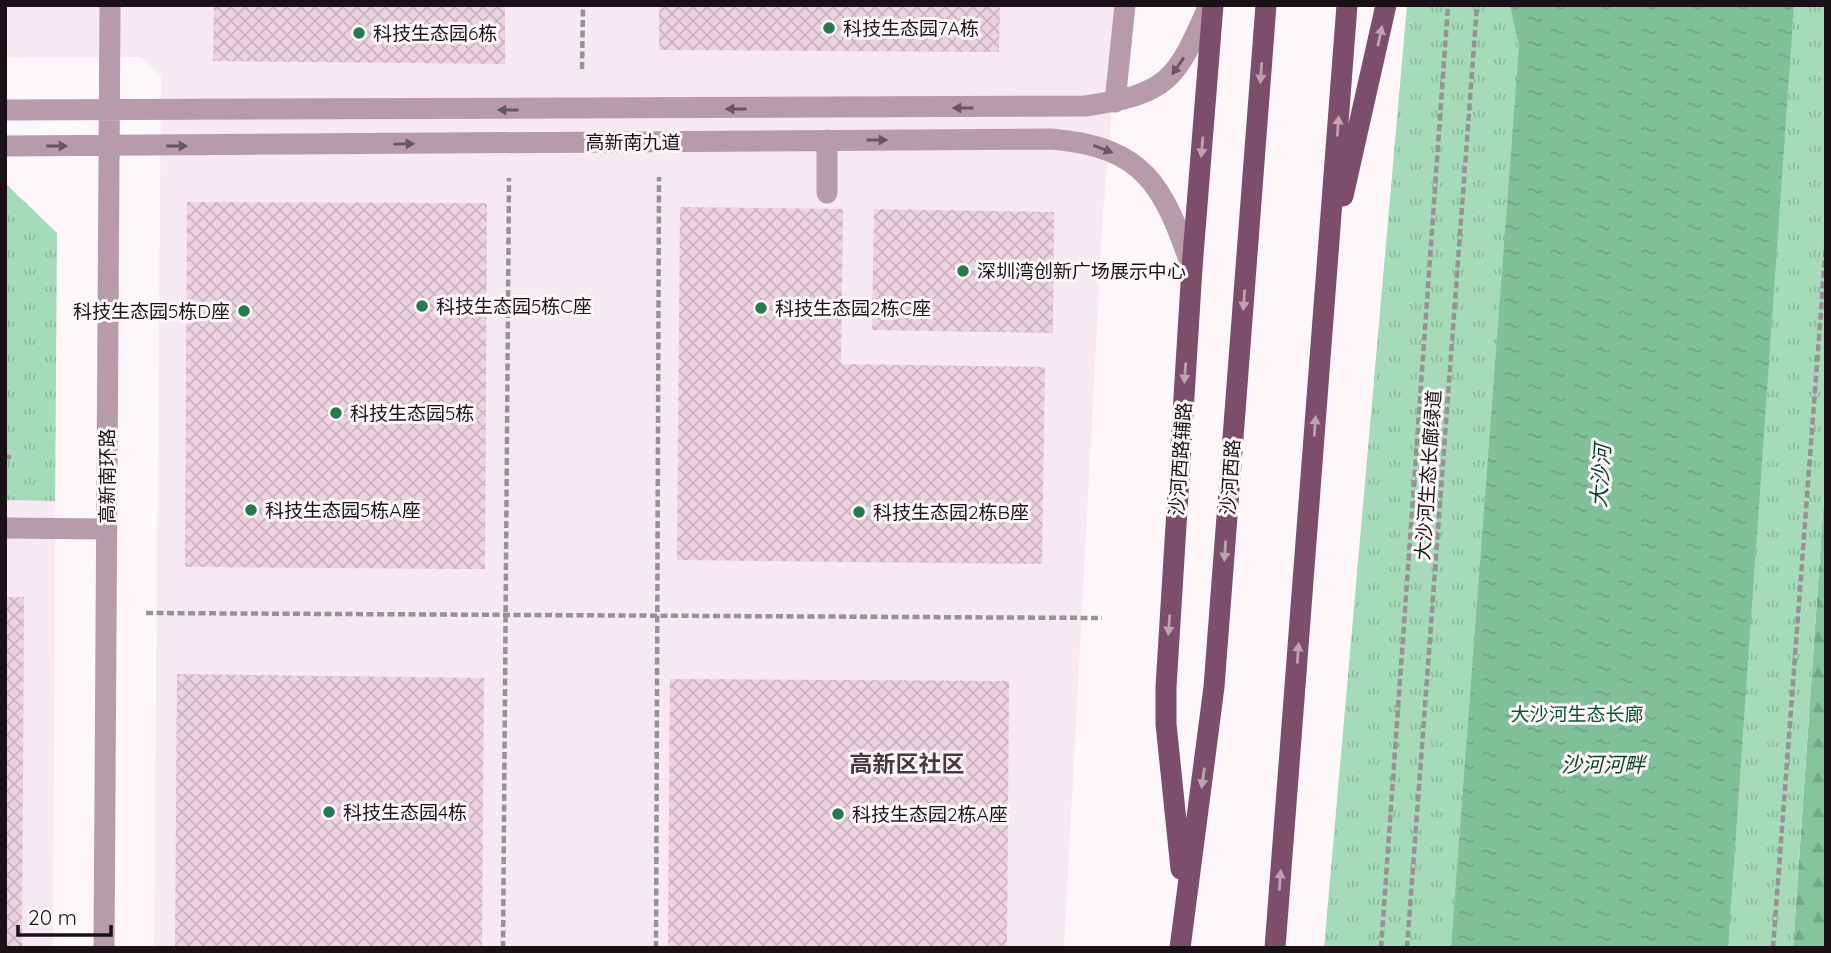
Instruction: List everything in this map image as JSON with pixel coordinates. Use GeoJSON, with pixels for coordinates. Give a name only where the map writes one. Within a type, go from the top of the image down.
{"type":"FeatureCollection","features":[{"type":"Feature","properties":{"kind":"main road","name":"沙河西路辅路"},"geometry":{"type":"LineString","coordinates":[[1183,913],[1166,723],[1166,687],[1211,5]]}},
{"type":"Feature","properties":{"kind":"main road","name":"沙河西路"},"geometry":{"type":"LineString","coordinates":[[1180,948],[1214,687],[1266,5]]}},
{"type":"Feature","properties":{"kind":"main road"},"geometry":{"type":"LineString","coordinates":[[1275,948],[1347,5]]}},
{"type":"Feature","properties":{"kind":"main road"},"geometry":{"type":"LineString","coordinates":[[1325,294],[1338,222],[1386,5]]}},
{"type":"Feature","properties":{"kind":"street","name":"高新南环路"},"geometry":{"type":"LineString","coordinates":[[104,948],[110,5]]}},
{"type":"Feature","properties":{"kind":"street"},"geometry":{"type":"LineString","coordinates":[[1115,102],[1125,5]]}},
{"type":"Feature","properties":{"kind":"street","name":"高新南九道"},"geometry":{"type":"LineString","coordinates":[[5,110],[1039,108],[1115,102],[1131,99],[1162,85],[1184,58],[1211,5]]}},
{"type":"Feature","properties":{"kind":"street","name":"高新南九道"},"geometry":{"type":"LineString","coordinates":[[5,146],[827,140],[1080,141],[1106,149],[1139,168],[1154,182],[1175,219],[1192,268]]}},
{"type":"Feature","properties":{"kind":"street"},"geometry":{"type":"LineString","coordinates":[[827,140],[827,193]]}},
{"type":"Feature","properties":{"kind":"street"},"geometry":{"type":"LineString","coordinates":[[5,528],[107,529]]}},
{"type":"Feature","properties":{"kind":"path"},"geometry":{"type":"LineString","coordinates":[[582,69],[583,5]]}},
{"type":"Feature","properties":{"kind":"path"},"geometry":{"type":"LineString","coordinates":[[1381,948],[1448,5]]}},
{"type":"Feature","properties":{"kind":"path","name":"大沙河生态长廊绿道"},"geometry":{"type":"LineString","coordinates":[[1408,948],[1477,5]]}},
{"type":"Feature","properties":{"kind":"path"},"geometry":{"type":"LineString","coordinates":[[656,948],[659,177]]}},
{"type":"Feature","properties":{"kind":"path"},"geometry":{"type":"LineString","coordinates":[[503,948],[509,178]]}},
{"type":"Feature","properties":{"kind":"path"},"geometry":{"type":"LineString","coordinates":[[1773,948],[1826,244]]}},
{"type":"Feature","properties":{"kind":"path"},"geometry":{"type":"LineString","coordinates":[[146,612],[1101,618]]}},
{"type":"Feature","properties":{"kind":"shaded area"},"geometry":{"type":"Polygon","coordinates":[[[5,5],[1121,5],[1103,214],[1064,948],[154,948],[161,76],[141,57],[5,58],[5,5]]]}},
{"type":"Feature","properties":{"kind":"shaded area"},"geometry":{"type":"Polygon","coordinates":[[[5,183],[57,233],[53,948],[5,948],[5,183]]]}},
{"type":"Feature","properties":{"kind":"green space","name":"沙河河畔"},"geometry":{"type":"Polygon","coordinates":[[[1407,5],[1826,5],[1826,468],[1793,948],[1324,948],[1407,5]]]}},
{"type":"Feature","properties":{"kind":"green space"},"geometry":{"type":"Polygon","coordinates":[[[5,183],[57,233],[55,501],[5,500],[5,183]]]}},
{"type":"Feature","properties":{"kind":"green space"},"geometry":{"type":"Polygon","coordinates":[[[1826,468],[1826,948],[1793,948],[1826,468]]]}},
{"type":"Feature","properties":{"kind":"water","name":"沙河河畔"},"geometry":{"type":"Polygon","coordinates":[[[1510,5],[1794,5],[1728,948],[1451,948],[1519,46],[1510,5]]]}},
{"type":"Feature","properties":{"kind":"building","name":"科技生态园6栋"},"geometry":{"type":"Polygon","coordinates":[[[214,5],[505,5],[505,64],[213,61],[214,5]]]}},
{"type":"Feature","properties":{"kind":"building","name":"科技生态园7A栋"},"geometry":{"type":"Polygon","coordinates":[[[659,5],[1000,5],[999,52],[659,50],[659,5]]]}},
{"type":"Feature","properties":{"kind":"building","name":"科技生态园5栋"},"geometry":{"type":"Polygon","coordinates":[[[187,202],[487,203],[485,569],[185,567],[187,202]]]}},
{"type":"Feature","properties":{"kind":"building"},"geometry":{"type":"Polygon","coordinates":[[[680,207],[843,209],[841,364],[1045,367],[1042,564],[677,560],[680,207]]]}},
{"type":"Feature","properties":{"kind":"building","name":"深圳湾创新广场展示中心"},"geometry":{"type":"Polygon","coordinates":[[[874,209],[1054,212],[1053,333],[872,330],[874,209]]]}},
{"type":"Feature","properties":{"kind":"building"},"geometry":{"type":"Polygon","coordinates":[[[5,597],[24,597],[22,948],[5,948],[5,597]]]}},
{"type":"Feature","properties":{"kind":"building","name":"科技生态园4栋"},"geometry":{"type":"Polygon","coordinates":[[[177,674],[484,678],[482,948],[175,946],[177,674]]]}},
{"type":"Feature","properties":{"kind":"building","name":"科技生态园2栋A座"},"geometry":{"type":"Polygon","coordinates":[[[670,679],[1009,681],[1007,948],[668,948],[670,679]]]}},
{"type":"Feature","properties":{"kind":"place","name":"科技生态园7A栋"},"geometry":{"type":"Point","coordinates":[829,28]}},
{"type":"Feature","properties":{"kind":"place","name":"科技生态园6栋"},"geometry":{"type":"Point","coordinates":[359,33]}},
{"type":"Feature","properties":{"kind":"place","name":"深圳湾创新广场展示中心"},"geometry":{"type":"Point","coordinates":[963,271]}},
{"type":"Feature","properties":{"kind":"place","name":"科技生态园5栋C座"},"geometry":{"type":"Point","coordinates":[422,306]}},
{"type":"Feature","properties":{"kind":"place","name":"科技生态园2栋C座"},"geometry":{"type":"Point","coordinates":[761,308]}},
{"type":"Feature","properties":{"kind":"place","name":"科技生态园5栋D座"},"geometry":{"type":"Point","coordinates":[244,311]}},
{"type":"Feature","properties":{"kind":"place","name":"科技生态园5栋"},"geometry":{"type":"Point","coordinates":[336,413]}},
{"type":"Feature","properties":{"kind":"place","name":"科技生态园5栋A座"},"geometry":{"type":"Point","coordinates":[251,510]}},
{"type":"Feature","properties":{"kind":"place","name":"科技生态园2栋B座"},"geometry":{"type":"Point","coordinates":[859,512]}},
{"type":"Feature","properties":{"kind":"place","name":"科技生态园4栋"},"geometry":{"type":"Point","coordinates":[329,812]}},
{"type":"Feature","properties":{"kind":"place","name":"科技生态园2栋A座"},"geometry":{"type":"Point","coordinates":[838,814]}},
{"type":"Feature","properties":{"kind":"district","name":"高新区社区"},"geometry":{"type":"Point","coordinates":[907,764]}},
{"type":"Feature","properties":{"kind":"water label","name":"大沙河"},"geometry":{"type":"Point","coordinates":[1601,476]}},
{"type":"Feature","properties":{"kind":"park label","name":"大沙河生态长廊"},"geometry":{"type":"Point","coordinates":[1577,714]}}]}
